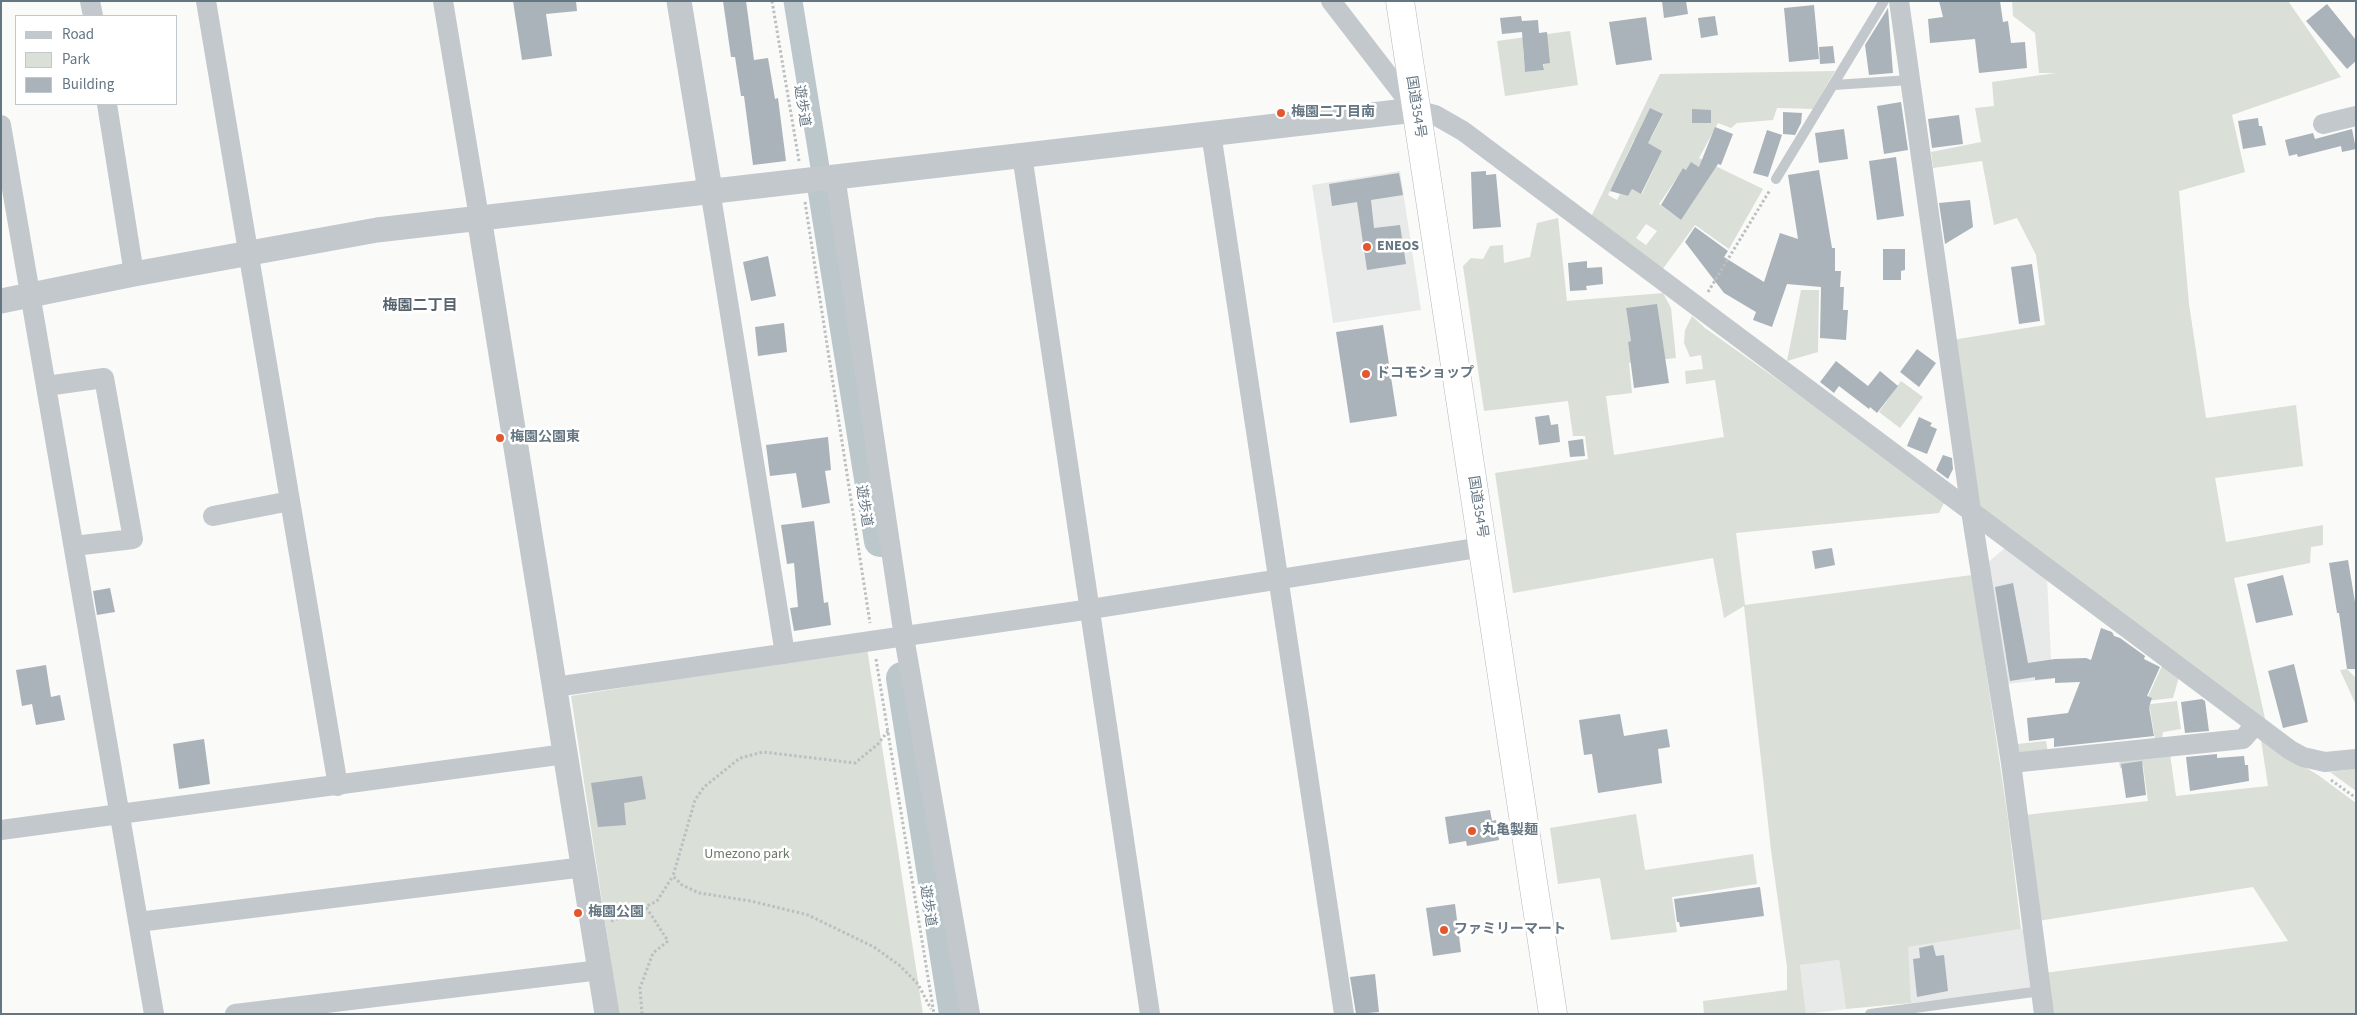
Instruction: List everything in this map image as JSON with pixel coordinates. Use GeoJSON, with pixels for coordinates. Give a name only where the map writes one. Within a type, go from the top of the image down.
{"type":"FeatureCollection","features":[{"type":"Feature","properties":{"kind":"highway","name":"国道354号"},"geometry":{"type":"LineString","coordinates":[[1400,1],[1552,1014]]}},
{"type":"Feature","properties":{"kind":"street"},"geometry":{"type":"LineString","coordinates":[[90,1],[93,15]]}},
{"type":"Feature","properties":{"kind":"street"},"geometry":{"type":"LineString","coordinates":[[206,1],[338,786]]}},
{"type":"Feature","properties":{"kind":"street"},"geometry":{"type":"LineString","coordinates":[[443,1],[607,1014]]}},
{"type":"Feature","properties":{"kind":"street"},"geometry":{"type":"LineString","coordinates":[[679,1],[785,654]]}},
{"type":"Feature","properties":{"kind":"street"},"geometry":{"type":"LineString","coordinates":[[1331,1],[1415,110]]}},
{"type":"Feature","properties":{"kind":"street"},"geometry":{"type":"LineString","coordinates":[[1899,1],[1971,512],[2011,763],[2044,1014]]}},
{"type":"Feature","properties":{"kind":"street"},"geometry":{"type":"LineString","coordinates":[[107,105],[134,274]]}},
{"type":"Feature","properties":{"kind":"street"},"geometry":{"type":"LineString","coordinates":[[1,302],[134,274],[377,230],[1415,110],[1434,115],[1463,131],[2255,725],[2303,757],[2326,762],[2356,759]]}},
{"type":"Feature","properties":{"kind":"street"},"geometry":{"type":"LineString","coordinates":[[2323,124],[2356,116]]}},
{"type":"Feature","properties":{"kind":"street"},"geometry":{"type":"LineString","coordinates":[[1,125],[154,1014]]}},
{"type":"Feature","properties":{"kind":"street"},"geometry":{"type":"LineString","coordinates":[[1210,133],[1344,1014]]}},
{"type":"Feature","properties":{"kind":"street"},"geometry":{"type":"LineString","coordinates":[[1022,155],[1150,1014]]}},
{"type":"Feature","properties":{"kind":"street"},"geometry":{"type":"LineString","coordinates":[[820,178],[904,636],[970,1014]]}},
{"type":"Feature","properties":{"kind":"street"},"geometry":{"type":"LineString","coordinates":[[46,386],[104,378],[133,539],[74,546]]}},
{"type":"Feature","properties":{"kind":"street"},"geometry":{"type":"LineString","coordinates":[[212,516],[290,501]]}},
{"type":"Feature","properties":{"kind":"street"},"geometry":{"type":"LineString","coordinates":[[555,688],[1090,609],[1483,547]]}},
{"type":"Feature","properties":{"kind":"street"},"geometry":{"type":"LineString","coordinates":[[2011,763],[2243,739],[2255,725]]}},
{"type":"Feature","properties":{"kind":"street"},"geometry":{"type":"LineString","coordinates":[[1,830],[565,754]]}},
{"type":"Feature","properties":{"kind":"street"},"geometry":{"type":"LineString","coordinates":[[138,922],[584,867]]}},
{"type":"Feature","properties":{"kind":"street"},"geometry":{"type":"LineString","coordinates":[[235,1014],[600,970]]}},
{"type":"Feature","properties":{"kind":"lane"},"geometry":{"type":"LineString","coordinates":[[1776,179],[1884,1]]}},
{"type":"Feature","properties":{"kind":"lane"},"geometry":{"type":"LineString","coordinates":[[1834,85],[1910,80]]}},
{"type":"Feature","properties":{"kind":"lane"},"geometry":{"type":"LineString","coordinates":[[1870,1014],[2041,991]]}},
{"type":"Feature","properties":{"kind":"path","name":"遊歩道"},"geometry":{"type":"LineString","coordinates":[[772,1],[820,178],[874,641],[933,1013]]}},
{"type":"Feature","properties":{"kind":"path"},"geometry":{"type":"LineString","coordinates":[[1699,308],[1776,179]]}},
{"type":"Feature","properties":{"kind":"path"},"geometry":{"type":"LineString","coordinates":[[593,924],[629,915],[657,901],[673,876],[695,800],[704,787],[719,772],[740,758],[763,752],[855,763],[878,744],[888,731]]}},
{"type":"Feature","properties":{"kind":"path"},"geometry":{"type":"LineString","coordinates":[[673,876],[682,885],[699,893],[760,903],[808,915],[874,948],[899,965],[918,984],[933,1013]]}},
{"type":"Feature","properties":{"kind":"path"},"geometry":{"type":"LineString","coordinates":[[642,1014],[640,988],[652,953],[668,940],[646,907]]}},
{"type":"Feature","properties":{"kind":"shaded area","name":"ENEOS"},"geometry":{"type":"Polygon","coordinates":[[[1400,171],[1421,310],[1333,323],[1312,185],[1400,171]]]}},
{"type":"Feature","properties":{"kind":"shaded area"},"geometry":{"type":"Polygon","coordinates":[[[2006,547],[2047,578],[2052,679],[2006,684],[1986,564],[2006,547]]]}},
{"type":"Feature","properties":{"kind":"shaded area"},"geometry":{"type":"Polygon","coordinates":[[[2021,929],[2025,930],[2032,989],[1911,1003],[1907,947],[2021,929]]]}},
{"type":"Feature","properties":{"kind":"shaded area"},"geometry":{"type":"Polygon","coordinates":[[[1839,960],[1846,1009],[1806,1014],[1800,965],[1839,960]]]}},
{"type":"Feature","properties":{"kind":"green space"},"geometry":{"type":"Polygon","coordinates":[[[2012,1],[2288,1],[2341,77],[2232,115],[2245,172],[2179,191],[2189,304],[2206,418],[2296,405],[2303,466],[2215,478],[2226,542],[2323,525],[2323,545],[2311,547],[2310,563],[2234,578],[2266,723],[1978,507],[1952,340],[2045,325],[2036,255],[2017,218],[1994,225],[1982,161],[1933,168],[1931,152],[1981,142],[1975,108],[1994,106],[1992,82],[2056,73],[2039,73],[2035,33],[2013,16],[2012,1]]]}},
{"type":"Feature","properties":{"kind":"green space"},"geometry":{"type":"Polygon","coordinates":[[[1570,31],[1578,85],[1505,96],[1497,41],[1570,31]],[[1543,47],[1523,49],[1525,72],[1544,70],[1543,47]]]}},
{"type":"Feature","properties":{"kind":"green space"},"geometry":{"type":"Polygon","coordinates":[[[1835,71],[1813,109],[1777,108],[1773,120],[1737,123],[1731,128],[1718,123],[1699,158],[1763,189],[1729,249],[1695,225],[1662,270],[1591,217],[1660,74],[1835,71]],[[1652,109],[1649,111],[1640,129],[1651,138],[1663,115],[1652,109]],[[1692,110],[1692,123],[1711,123],[1711,110],[1692,110]],[[1634,140],[1608,195],[1617,200],[1620,194],[1628,196],[1632,189],[1642,194],[1662,151],[1644,141],[1642,143],[1634,140]],[[1692,163],[1686,170],[1683,168],[1679,176],[1708,172],[1692,163]],[[1677,178],[1659,204],[1681,220],[1677,178]],[[1646,224],[1636,238],[1646,245],[1657,231],[1646,224]]]}},
{"type":"Feature","properties":{"kind":"green space"},"geometry":{"type":"Polygon","coordinates":[[[1558,218],[1567,301],[1663,293],[1671,308],[1676,358],[1629,363],[1632,393],[1606,396],[1614,455],[1724,437],[1715,380],[1686,384],[1685,371],[1703,369],[1701,355],[1690,357],[1684,343],[1685,330],[1692,316],[1705,328],[1946,499],[1939,513],[1736,533],[1745,605],[1972,575],[2008,819],[2021,929],[1908,947],[1911,1003],[1846,1009],[1839,960],[1800,965],[1806,1014],[1704,1014],[1703,1001],[1787,990],[1787,967],[1771,850],[1744,606],[1724,618],[1713,558],[1513,593],[1495,473],[1588,459],[1585,436],[1573,436],[1568,401],[1484,411],[1463,266],[1471,258],[1483,259],[1490,246],[1503,245],[1504,263],[1530,257],[1537,223],[1558,218]],[[1626,308],[1631,341],[1628,342],[1630,355],[1659,351],[1626,308]]]}},
{"type":"Feature","properties":{"kind":"green space"},"geometry":{"type":"Polygon","coordinates":[[[1801,290],[1819,290],[1818,352],[1787,361],[1801,290]]]}},
{"type":"Feature","properties":{"kind":"green space"},"geometry":{"type":"Polygon","coordinates":[[[1901,381],[1923,397],[1900,428],[1879,412],[1901,381]]]}},
{"type":"Feature","properties":{"kind":"green space","name":"Umezono park"},"geometry":{"type":"Polygon","coordinates":[[[867,648],[923,1014],[619,1014],[571,696],[867,648]]]}},
{"type":"Feature","properties":{"kind":"green space"},"geometry":{"type":"Polygon","coordinates":[[[2162,666],[2179,677],[2173,698],[2146,701],[2162,666]]]}},
{"type":"Feature","properties":{"kind":"green space"},"geometry":{"type":"Polygon","coordinates":[[[2347,669],[2356,678],[2356,705],[2340,670],[2347,669]]]}},
{"type":"Feature","properties":{"kind":"green space"},"geometry":{"type":"Polygon","coordinates":[[[2177,701],[2181,729],[2163,732],[2162,739],[2155,739],[2150,709],[2144,710],[2143,705],[2177,701]]]}},
{"type":"Feature","properties":{"kind":"green space"},"geometry":{"type":"Polygon","coordinates":[[[2261,740],[2318,775],[2356,803],[2356,1014],[2050,1014],[2044,973],[2288,941],[2253,887],[2038,921],[2025,815],[2148,801],[2143,765],[2120,768],[2119,761],[2170,754],[2176,796],[2268,786],[2261,740]]]}},
{"type":"Feature","properties":{"kind":"green space"},"geometry":{"type":"Polygon","coordinates":[[[2046,741],[2048,753],[2019,754],[2017,744],[2046,741]]]}},
{"type":"Feature","properties":{"kind":"green space"},"geometry":{"type":"Polygon","coordinates":[[[2356,769],[2356,791],[2330,772],[2356,769]]]}},
{"type":"Feature","properties":{"kind":"green space"},"geometry":{"type":"Polygon","coordinates":[[[1636,814],[1645,870],[1753,854],[1757,884],[1672,897],[1677,932],[1611,940],[1600,878],[1558,884],[1550,828],[1636,814]]]}},
{"type":"Feature","properties":{"kind":"building"},"geometry":{"type":"Polygon","coordinates":[[[513,1],[576,1],[577,11],[546,14],[552,56],[522,60],[513,1]]]}},
{"type":"Feature","properties":{"kind":"building"},"geometry":{"type":"Polygon","coordinates":[[[723,1],[746,1],[754,60],[768,58],[775,99],[778,98],[786,161],[753,165],[744,96],[741,96],[735,57],[731,57],[723,1]]]}},
{"type":"Feature","properties":{"kind":"building"},"geometry":{"type":"Polygon","coordinates":[[[1662,1],[1686,1],[1688,14],[1664,18],[1662,1]]]}},
{"type":"Feature","properties":{"kind":"building"},"geometry":{"type":"Polygon","coordinates":[[[1939,1],[2000,1],[2003,22],[2008,21],[2011,43],[2025,42],[2027,68],[1979,73],[1975,39],[1930,43],[1928,19],[1943,17],[1939,1]]]}},
{"type":"Feature","properties":{"kind":"building"},"geometry":{"type":"Polygon","coordinates":[[[2327,4],[2356,40],[2356,61],[2347,69],[2306,21],[2327,4]]]}},
{"type":"Feature","properties":{"kind":"building"},"geometry":{"type":"Polygon","coordinates":[[[1814,5],[1819,59],[1789,62],[1784,8],[1814,5]]]}},
{"type":"Feature","properties":{"kind":"building"},"geometry":{"type":"Polygon","coordinates":[[[1888,8],[1893,73],[1869,75],[1865,45],[1888,8]]]}},
{"type":"Feature","properties":{"kind":"building"},"geometry":{"type":"Polygon","coordinates":[[[1521,16],[1522,21],[1538,20],[1539,33],[1547,32],[1550,63],[1543,64],[1544,70],[1525,72],[1522,32],[1502,34],[1500,18],[1521,16]]]}},
{"type":"Feature","properties":{"kind":"building"},"geometry":{"type":"Polygon","coordinates":[[[1715,16],[1718,35],[1701,38],[1698,18],[1715,16]]]}},
{"type":"Feature","properties":{"kind":"building"},"geometry":{"type":"Polygon","coordinates":[[[1646,17],[1652,60],[1616,65],[1609,22],[1646,17]]]}},
{"type":"Feature","properties":{"kind":"building"},"geometry":{"type":"Polygon","coordinates":[[[1833,46],[1835,63],[1820,64],[1819,47],[1833,46]]]}},
{"type":"Feature","properties":{"kind":"building"},"geometry":{"type":"Polygon","coordinates":[[[1901,102],[1908,150],[1884,154],[1877,106],[1901,102]]]}},
{"type":"Feature","properties":{"kind":"building"},"geometry":{"type":"Polygon","coordinates":[[[1650,108],[1663,114],[1648,143],[1662,151],[1641,194],[1632,189],[1628,196],[1610,191],[1650,108]]]}},
{"type":"Feature","properties":{"kind":"building"},"geometry":{"type":"Polygon","coordinates":[[[1692,109],[1711,110],[1711,123],[1692,123],[1692,109]]]}},
{"type":"Feature","properties":{"kind":"building"},"geometry":{"type":"Polygon","coordinates":[[[1783,112],[1802,113],[1801,123],[1795,135],[1783,134],[1783,112]]]}},
{"type":"Feature","properties":{"kind":"building"},"geometry":{"type":"Polygon","coordinates":[[[1959,115],[1963,144],[1932,148],[1928,119],[1959,115]]]}},
{"type":"Feature","properties":{"kind":"building"},"geometry":{"type":"Polygon","coordinates":[[[2258,118],[2259,126],[2262,126],[2266,145],[2243,149],[2238,121],[2258,118]]]}},
{"type":"Feature","properties":{"kind":"building"},"geometry":{"type":"Polygon","coordinates":[[[1715,127],[1733,134],[1721,165],[1718,164],[1681,220],[1661,205],[1683,168],[1686,170],[1691,162],[1699,167],[1715,127]]]}},
{"type":"Feature","properties":{"kind":"building"},"geometry":{"type":"Polygon","coordinates":[[[1844,129],[1848,159],[1819,163],[1815,133],[1844,129]]]}},
{"type":"Feature","properties":{"kind":"building"},"geometry":{"type":"Polygon","coordinates":[[[2352,129],[2356,149],[2342,152],[2341,146],[2298,157],[2297,154],[2289,156],[2285,140],[2313,133],[2315,139],[2352,129]]]}},
{"type":"Feature","properties":{"kind":"building"},"geometry":{"type":"Polygon","coordinates":[[[1767,130],[1782,135],[1768,177],[1753,173],[1767,130]]]}},
{"type":"Feature","properties":{"kind":"building"},"geometry":{"type":"Polygon","coordinates":[[[1896,157],[1904,216],[1877,220],[1869,161],[1896,157]]]}},
{"type":"Feature","properties":{"kind":"building"},"geometry":{"type":"Polygon","coordinates":[[[1819,170],[1832,248],[1835,248],[1835,271],[1841,271],[1840,287],[1844,287],[1843,310],[1848,310],[1846,340],[1820,338],[1821,287],[1787,284],[1772,327],[1753,320],[1756,312],[1724,293],[1685,242],[1695,227],[1728,251],[1724,257],[1764,282],[1780,233],[1798,239],[1788,175],[1819,170]]]}},
{"type":"Feature","properties":{"kind":"building"},"geometry":{"type":"Polygon","coordinates":[[[1486,171],[1486,175],[1496,174],[1501,227],[1473,229],[1471,172],[1486,171]]]}},
{"type":"Feature","properties":{"kind":"building"},"geometry":{"type":"Polygon","coordinates":[[[1399,173],[1403,195],[1371,200],[1374,228],[1400,225],[1406,264],[1367,270],[1357,202],[1332,206],[1329,184],[1399,173]]]}},
{"type":"Feature","properties":{"kind":"building"},"geometry":{"type":"Polygon","coordinates":[[[1970,200],[1973,227],[1945,244],[1939,203],[1970,200]]]}},
{"type":"Feature","properties":{"kind":"building"},"geometry":{"type":"Polygon","coordinates":[[[1883,249],[1905,249],[1905,270],[1901,271],[1901,280],[1883,280],[1883,249]]]}},
{"type":"Feature","properties":{"kind":"building"},"geometry":{"type":"Polygon","coordinates":[[[768,256],[776,296],[751,301],[743,262],[768,256]]]}},
{"type":"Feature","properties":{"kind":"building"},"geometry":{"type":"Polygon","coordinates":[[[1587,261],[1587,268],[1602,267],[1603,284],[1586,286],[1587,290],[1570,291],[1568,263],[1587,261]]]}},
{"type":"Feature","properties":{"kind":"building"},"geometry":{"type":"Polygon","coordinates":[[[2032,264],[2040,321],[2019,324],[2011,267],[2032,264]]]}},
{"type":"Feature","properties":{"kind":"building"},"geometry":{"type":"Polygon","coordinates":[[[1657,304],[1669,383],[1634,388],[1628,342],[1631,341],[1626,308],[1657,304]]]}},
{"type":"Feature","properties":{"kind":"building"},"geometry":{"type":"Polygon","coordinates":[[[784,323],[787,352],[758,356],[755,327],[784,323]]]}},
{"type":"Feature","properties":{"kind":"building","name":"ドコモショップ"},"geometry":{"type":"Polygon","coordinates":[[[1383,325],[1397,416],[1350,423],[1336,332],[1383,325]]]}},
{"type":"Feature","properties":{"kind":"building"},"geometry":{"type":"Polygon","coordinates":[[[1917,349],[1936,363],[1919,387],[1900,372],[1917,349]]]}},
{"type":"Feature","properties":{"kind":"building"},"geometry":{"type":"Polygon","coordinates":[[[1836,361],[1868,386],[1880,371],[1898,386],[1877,413],[1839,386],[1834,393],[1820,382],[1836,361]]]}},
{"type":"Feature","properties":{"kind":"building"},"geometry":{"type":"Polygon","coordinates":[[[1549,415],[1551,425],[1558,424],[1560,442],[1539,445],[1535,417],[1549,415]]]}},
{"type":"Feature","properties":{"kind":"building"},"geometry":{"type":"Polygon","coordinates":[[[1919,417],[1932,423],[1930,426],[1937,429],[1927,454],[1907,446],[1919,417]]]}},
{"type":"Feature","properties":{"kind":"building"},"geometry":{"type":"Polygon","coordinates":[[[828,437],[831,470],[825,471],[830,503],[802,508],[796,473],[770,476],[766,445],[828,437]]]}},
{"type":"Feature","properties":{"kind":"building"},"geometry":{"type":"Polygon","coordinates":[[[1583,439],[1585,456],[1570,457],[1568,441],[1583,439]]]}},
{"type":"Feature","properties":{"kind":"building"},"geometry":{"type":"Polygon","coordinates":[[[1943,455],[1952,458],[1953,469],[1948,479],[1936,470],[1943,455]]]}},
{"type":"Feature","properties":{"kind":"building"},"geometry":{"type":"Polygon","coordinates":[[[814,521],[824,603],[828,602],[831,625],[794,631],[790,608],[798,607],[794,563],[787,564],[781,525],[814,521]]]}},
{"type":"Feature","properties":{"kind":"building"},"geometry":{"type":"Polygon","coordinates":[[[1832,548],[1835,565],[1815,569],[1812,551],[1832,548]]]}},
{"type":"Feature","properties":{"kind":"building"},"geometry":{"type":"Polygon","coordinates":[[[2348,560],[2356,608],[2356,669],[2347,669],[2329,563],[2348,560]]]}},
{"type":"Feature","properties":{"kind":"building"},"geometry":{"type":"Polygon","coordinates":[[[2283,575],[2293,615],[2256,623],[2247,584],[2283,575]]]}},
{"type":"Feature","properties":{"kind":"building"},"geometry":{"type":"Polygon","coordinates":[[[2013,583],[2028,663],[2055,659],[2086,658],[2091,660],[2101,628],[2112,632],[2114,636],[2120,638],[2145,656],[2144,659],[2160,667],[2147,696],[2152,698],[2149,707],[2154,736],[2054,747],[2054,738],[2029,741],[2027,718],[2068,713],[2080,682],[2055,683],[2055,678],[2035,680],[2035,677],[2010,681],[1995,587],[2013,583]]]}},
{"type":"Feature","properties":{"kind":"building"},"geometry":{"type":"Polygon","coordinates":[[[110,588],[115,612],[97,615],[93,591],[110,588]]]}},
{"type":"Feature","properties":{"kind":"building"},"geometry":{"type":"Polygon","coordinates":[[[2294,664],[2308,722],[2283,728],[2268,671],[2294,664]]]}},
{"type":"Feature","properties":{"kind":"building"},"geometry":{"type":"Polygon","coordinates":[[[46,665],[51,697],[60,695],[65,720],[36,725],[32,704],[22,706],[16,670],[46,665]]]}},
{"type":"Feature","properties":{"kind":"building"},"geometry":{"type":"Polygon","coordinates":[[[2202,699],[2205,701],[2209,731],[2185,733],[2181,702],[2202,699]]]}},
{"type":"Feature","properties":{"kind":"building"},"geometry":{"type":"Polygon","coordinates":[[[1620,714],[1624,736],[1667,729],[1670,747],[1658,749],[1662,783],[1598,793],[1592,754],[1584,755],[1579,720],[1620,714]]]}},
{"type":"Feature","properties":{"kind":"building"},"geometry":{"type":"Polygon","coordinates":[[[204,739],[210,784],[179,789],[173,744],[204,739]]]}},
{"type":"Feature","properties":{"kind":"building"},"geometry":{"type":"Polygon","coordinates":[[[2217,754],[2217,758],[2244,756],[2245,765],[2248,765],[2249,781],[2190,791],[2186,757],[2217,754]]]}},
{"type":"Feature","properties":{"kind":"building"},"geometry":{"type":"Polygon","coordinates":[[[2142,761],[2146,795],[2126,798],[2121,764],[2142,761]]]}},
{"type":"Feature","properties":{"kind":"building"},"geometry":{"type":"Polygon","coordinates":[[[642,776],[646,799],[624,803],[626,825],[598,827],[591,783],[642,776]]]}},
{"type":"Feature","properties":{"kind":"building","name":"丸亀製麺"},"geometry":{"type":"Polygon","coordinates":[[[1490,810],[1492,821],[1496,820],[1499,840],[1467,846],[1466,841],[1449,844],[1445,817],[1490,810]]]}},
{"type":"Feature","properties":{"kind":"building"},"geometry":{"type":"Polygon","coordinates":[[[1760,887],[1764,916],[1680,927],[1679,922],[1677,922],[1674,899],[1760,887]]]}},
{"type":"Feature","properties":{"kind":"building","name":"ファミリーマート"},"geometry":{"type":"Polygon","coordinates":[[[1455,904],[1461,952],[1433,956],[1426,908],[1455,904]]]}},
{"type":"Feature","properties":{"kind":"building"},"geometry":{"type":"Polygon","coordinates":[[[1933,945],[1936,956],[1944,955],[1948,991],[1917,997],[1913,959],[1920,958],[1919,948],[1933,945]]]}},
{"type":"Feature","properties":{"kind":"building"},"geometry":{"type":"Polygon","coordinates":[[[1375,974],[1379,1012],[1356,1014],[1350,977],[1375,974]]]}},
{"type":"Feature","properties":{"kind":"waterway"},"geometry":{"type":"LineString","coordinates":[[793,1],[824,192]]}},
{"type":"Feature","properties":{"kind":"waterway"},"geometry":{"type":"LineString","coordinates":[[824,192],[880,541]]}},
{"type":"Feature","properties":{"kind":"waterway"},"geometry":{"type":"LineString","coordinates":[[902,678],[955,1014]]}},
{"type":"Feature","properties":{"kind":"place","name":"梅園二丁目南"},"geometry":{"type":"Point","coordinates":[1281,113]}},
{"type":"Feature","properties":{"kind":"place","name":"ENEOS"},"geometry":{"type":"Point","coordinates":[1367,247]}},
{"type":"Feature","properties":{"kind":"place","name":"ドコモショップ"},"geometry":{"type":"Point","coordinates":[1366,374]}},
{"type":"Feature","properties":{"kind":"place","name":"梅園公園東"},"geometry":{"type":"Point","coordinates":[500,438]}},
{"type":"Feature","properties":{"kind":"place","name":"丸亀製麺"},"geometry":{"type":"Point","coordinates":[1472,831]}},
{"type":"Feature","properties":{"kind":"place","name":"梅園公園"},"geometry":{"type":"Point","coordinates":[578,913]}},
{"type":"Feature","properties":{"kind":"place","name":"ファミリーマート"},"geometry":{"type":"Point","coordinates":[1444,930]}},
{"type":"Feature","properties":{"kind":"district","name":"梅園二丁目"},"geometry":{"type":"Point","coordinates":[420,307]}}]}
